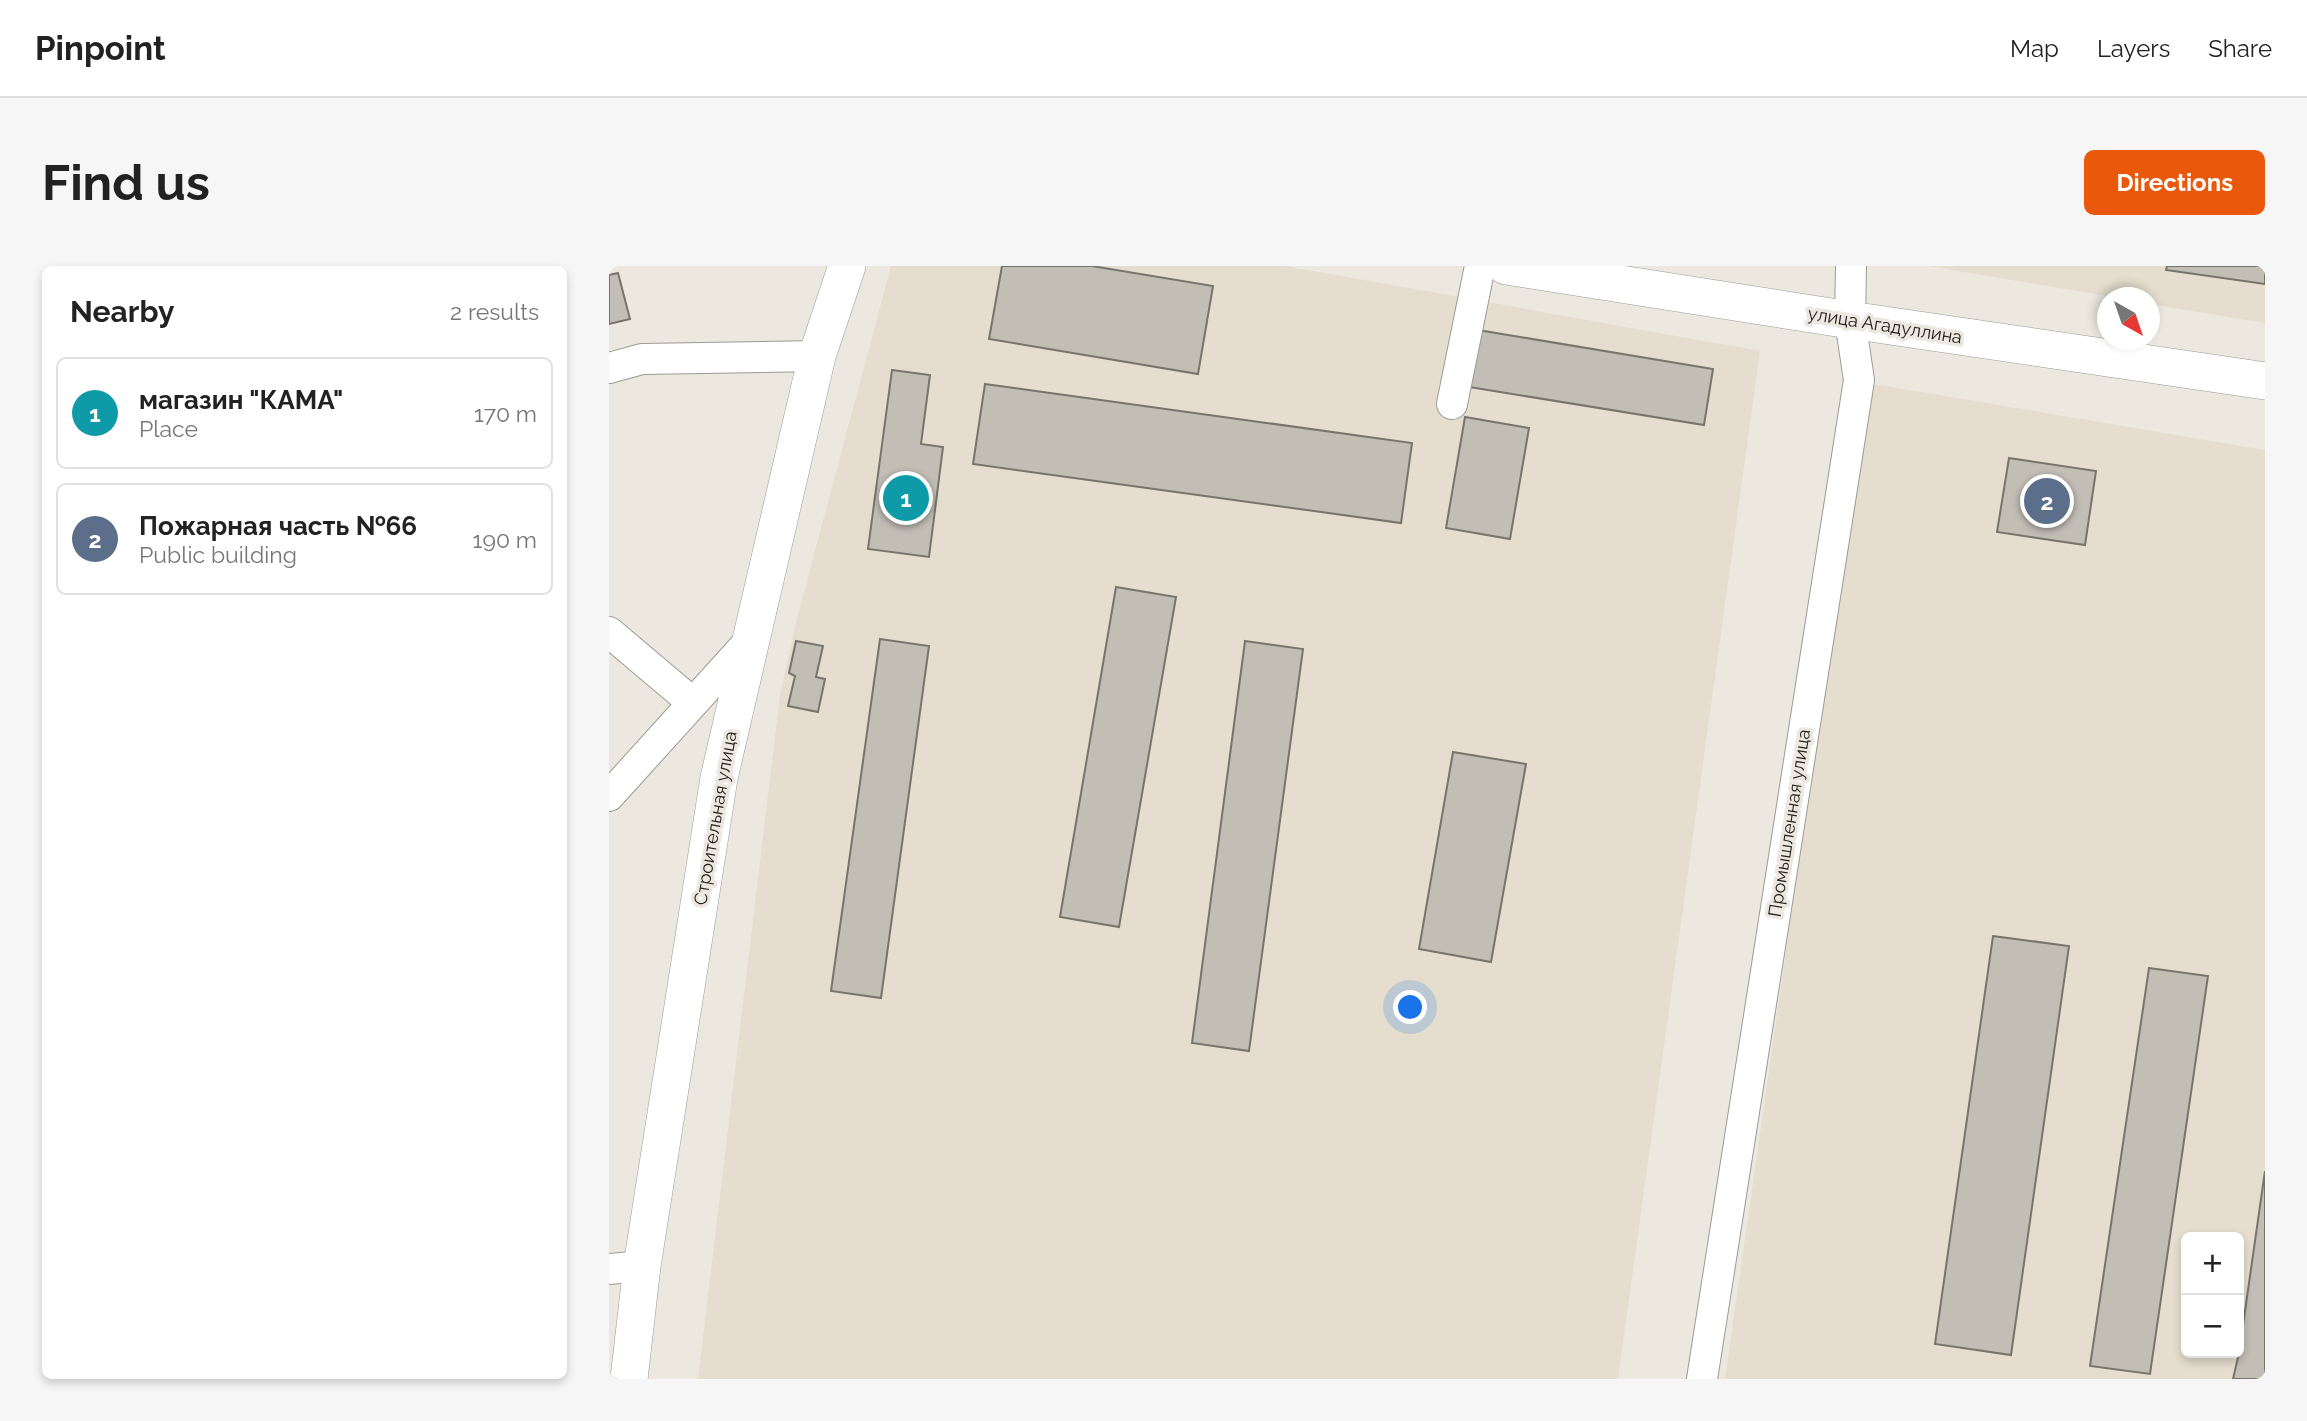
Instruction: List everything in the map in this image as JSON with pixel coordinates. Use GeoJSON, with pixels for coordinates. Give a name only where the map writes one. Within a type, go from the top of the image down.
{"type":"FeatureCollection","features":[{"type":"Feature","properties":{"kind":"main road","name":"Строительная улица"},"geometry":{"type":"LineString","coordinates":[[629,1379],[626,1268],[719,778],[817,356],[847,266]]}},
{"type":"Feature","properties":{"kind":"main road","name":"улица Агадуллина"},"geometry":{"type":"LineString","coordinates":[[1506,266],[2265,381]]}},
{"type":"Feature","properties":{"kind":"street"},"geometry":{"type":"LineString","coordinates":[[1452,404],[1480,266]]}},
{"type":"Feature","properties":{"kind":"street","name":"Промышленная улица"},"geometry":{"type":"LineString","coordinates":[[1702,1379],[1859,380],[1850,320],[1851,266]]}},
{"type":"Feature","properties":{"kind":"street"},"geometry":{"type":"LineString","coordinates":[[609,368],[642,359],[817,356]]}},
{"type":"Feature","properties":{"kind":"street"},"geometry":{"type":"LineString","coordinates":[[609,632],[693,703]]}},
{"type":"Feature","properties":{"kind":"street"},"geometry":{"type":"LineString","coordinates":[[609,796],[752,638]]}},
{"type":"Feature","properties":{"kind":"shaded area"},"geometry":{"type":"Polygon","coordinates":[[[891,266],[1286,266],[1760,351],[1618,1379],[698,1379],[780,695],[796,622],[891,266]]]}},
{"type":"Feature","properties":{"kind":"shaded area"},"geometry":{"type":"Polygon","coordinates":[[[1928,266],[2265,266],[2265,323],[2160,306],[2160,287],[2097,287],[2097,294],[1928,266]]]}},
{"type":"Feature","properties":{"kind":"shaded area"},"geometry":{"type":"Polygon","coordinates":[[[1867,383],[2265,450],[2265,1379],[1725,1379],[1867,383]]]}},
{"type":"Feature","properties":{"kind":"building"},"geometry":{"type":"Polygon","coordinates":[[[1002,266],[1092,266],[1213,286],[1198,374],[989,339],[1002,266]]]}},
{"type":"Feature","properties":{"kind":"building"},"geometry":{"type":"Polygon","coordinates":[[[2167,266],[2265,266],[2265,284],[2166,270],[2167,266]]]}},
{"type":"Feature","properties":{"kind":"building"},"geometry":{"type":"Polygon","coordinates":[[[618,273],[630,319],[609,324],[609,275],[618,273]]]}},
{"type":"Feature","properties":{"kind":"building"},"geometry":{"type":"Polygon","coordinates":[[[1472,329],[1713,369],[1704,425],[1463,386],[1472,329]]]}},
{"type":"Feature","properties":{"kind":"building"},"geometry":{"type":"Polygon","coordinates":[[[892,370],[930,375],[921,444],[943,447],[929,557],[868,549],[892,370]]]}},
{"type":"Feature","properties":{"kind":"building"},"geometry":{"type":"Polygon","coordinates":[[[985,384],[1412,443],[1401,523],[973,464],[985,384]]]}},
{"type":"Feature","properties":{"kind":"building"},"geometry":{"type":"Polygon","coordinates":[[[1465,417],[1529,428],[1510,539],[1446,528],[1465,417]]]}},
{"type":"Feature","properties":{"kind":"building"},"geometry":{"type":"Polygon","coordinates":[[[2009,458],[2096,471],[2085,545],[1997,532],[2009,458]]]}},
{"type":"Feature","properties":{"kind":"building"},"geometry":{"type":"Polygon","coordinates":[[[1116,587],[1176,597],[1119,927],[1060,917],[1116,587]]]}},
{"type":"Feature","properties":{"kind":"building"},"geometry":{"type":"Polygon","coordinates":[[[880,639],[929,646],[881,998],[831,991],[880,639]]]}},
{"type":"Feature","properties":{"kind":"building"},"geometry":{"type":"Polygon","coordinates":[[[796,641],[823,646],[816,677],[825,679],[818,712],[788,706],[795,676],[789,673],[796,641]]]}},
{"type":"Feature","properties":{"kind":"building"},"geometry":{"type":"Polygon","coordinates":[[[1245,641],[1303,649],[1249,1051],[1192,1043],[1245,641]]]}},
{"type":"Feature","properties":{"kind":"building"},"geometry":{"type":"Polygon","coordinates":[[[1453,752],[1526,764],[1491,962],[1419,949],[1453,752]]]}},
{"type":"Feature","properties":{"kind":"building"},"geometry":{"type":"Polygon","coordinates":[[[1993,936],[2069,946],[2011,1355],[1935,1344],[1993,936]]]}},
{"type":"Feature","properties":{"kind":"building"},"geometry":{"type":"Polygon","coordinates":[[[2149,968],[2208,976],[2150,1374],[2090,1366],[2149,968]]]}},
{"type":"Feature","properties":{"kind":"building"},"geometry":{"type":"Polygon","coordinates":[[[2265,1171],[2265,1379],[2233,1379],[2238,1358],[2244,1358],[2244,1318],[2265,1171]]]}},
{"type":"Feature","properties":{"kind":"place","name":"магазин \"КАМА\""},"geometry":{"type":"Point","coordinates":[906,498]}},
{"type":"Feature","properties":{"kind":"place","name":"Пожарная часть №66"},"geometry":{"type":"Point","coordinates":[2047,501]}}]}
